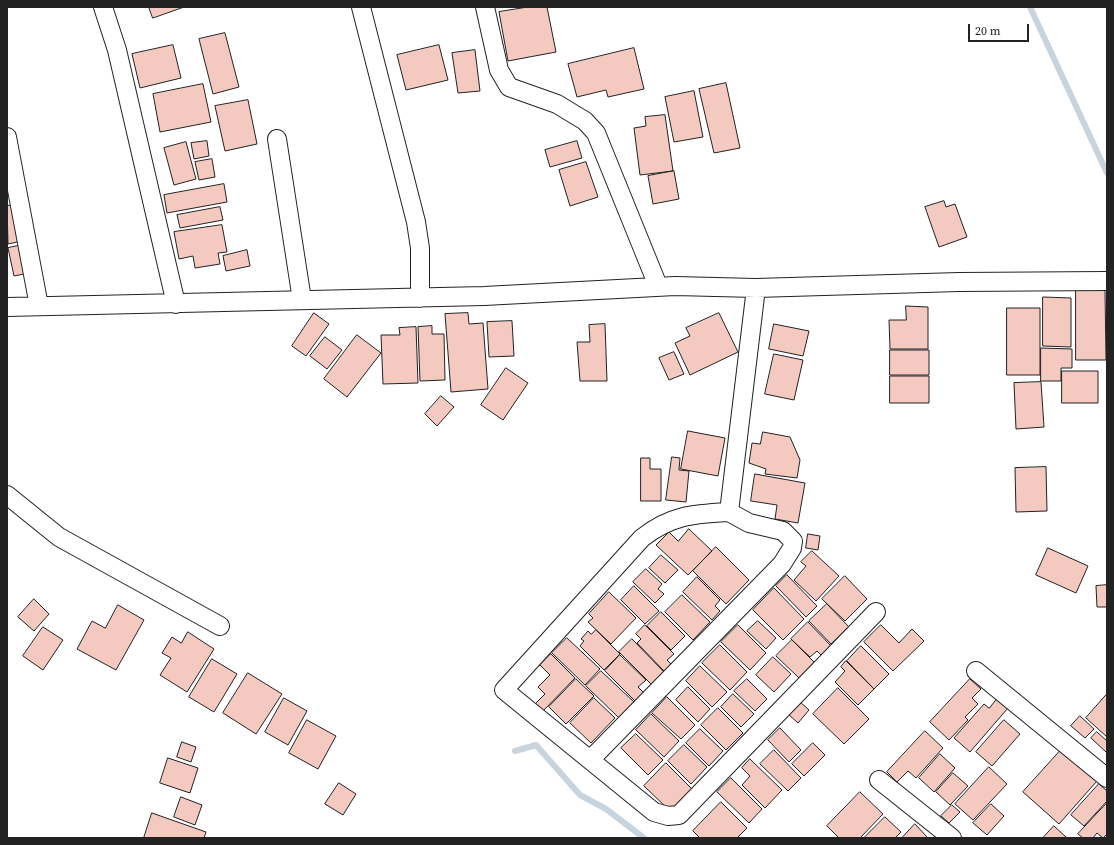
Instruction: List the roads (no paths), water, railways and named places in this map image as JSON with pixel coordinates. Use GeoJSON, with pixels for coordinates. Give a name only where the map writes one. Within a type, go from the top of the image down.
{"type":"FeatureCollection","features":[{"type":"Feature","properties":{"kind":"street"},"geometry":{"type":"LineString","coordinates":[[103,7],[117,50],[176,304]]}},
{"type":"Feature","properties":{"kind":"street"},"geometry":{"type":"LineString","coordinates":[[361,7],[416,222],[420,248],[420,298]]}},
{"type":"Feature","properties":{"kind":"street"},"geometry":{"type":"LineString","coordinates":[[485,7],[500,70],[509,87],[557,104],[585,121],[596,133],[658,286]]}},
{"type":"Feature","properties":{"kind":"street"},"geometry":{"type":"LineString","coordinates":[[7,137],[39,306]]}},
{"type":"Feature","properties":{"kind":"street"},"geometry":{"type":"LineString","coordinates":[[278,139],[302,300]]}},
{"type":"Feature","properties":{"kind":"street"},"geometry":{"type":"LineString","coordinates":[[7,307],[176,304],[256,300],[420,298],[658,286],[756,288],[959,282],[1107,281]]}},
{"type":"Feature","properties":{"kind":"street"},"geometry":{"type":"LineString","coordinates":[[729,512],[756,288]]}},
{"type":"Feature","properties":{"kind":"street"},"geometry":{"type":"LineString","coordinates":[[7,495],[59,537],[220,626]]}},
{"type":"Feature","properties":{"kind":"street"},"geometry":{"type":"LineString","coordinates":[[590,760],[782,564],[792,548],[792,541],[783,531],[738,519],[729,512],[698,513],[657,526],[642,538],[504,690],[590,760],[654,812],[668,816],[679,815],[876,612]]}},
{"type":"Feature","properties":{"kind":"street"},"geometry":{"type":"LineString","coordinates":[[976,670],[1107,778]]}},
{"type":"Feature","properties":{"kind":"street"},"geometry":{"type":"LineString","coordinates":[[879,780],[952,838]]}},
{"type":"Feature","properties":{"kind":"waterway"},"geometry":{"type":"LineString","coordinates":[[1030,7],[1107,173]]}},
{"type":"Feature","properties":{"kind":"waterway"},"geometry":{"type":"LineString","coordinates":[[515,751],[536,745],[580,795],[606,809],[644,838]]}}]}
